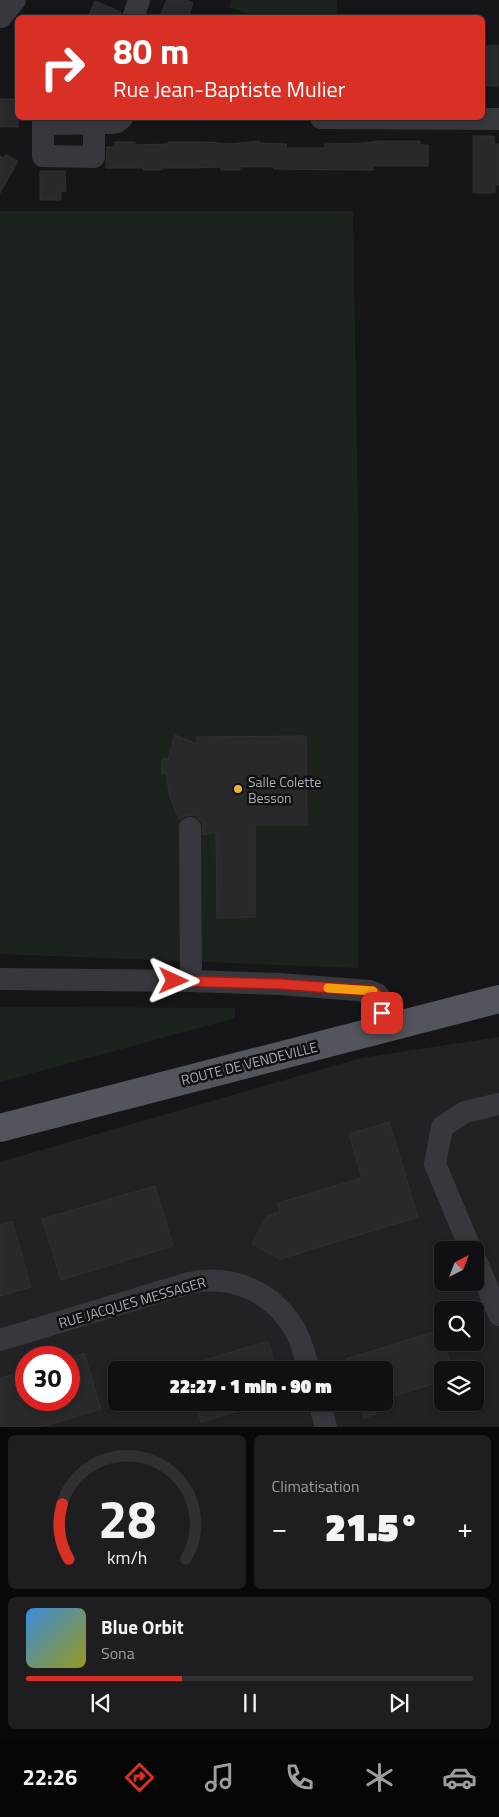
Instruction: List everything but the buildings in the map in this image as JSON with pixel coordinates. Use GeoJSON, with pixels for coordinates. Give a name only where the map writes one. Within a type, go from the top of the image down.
{"type":"FeatureCollection","features":[{"type":"Feature","properties":{"kind":"main road","name":"ROUTE DE VENDEVILLE"},"geometry":{"type":"LineString","coordinates":[[0,1128],[499,999]]}},
{"type":"Feature","properties":{"kind":"main road","name":"ROUTE DE VENDEVILLE"},"geometry":{"type":"LineString","coordinates":[[0,1142],[499,1013]]}},
{"type":"Feature","properties":{"kind":"street"},"geometry":{"type":"LineString","coordinates":[[134,15],[139,0]]}},
{"type":"Feature","properties":{"kind":"street"},"geometry":{"type":"LineString","coordinates":[[485,119],[499,119]]}},
{"type":"Feature","properties":{"kind":"street"},"geometry":{"type":"LineString","coordinates":[[94,124],[117,122],[120,120]]}},
{"type":"Feature","properties":{"kind":"street"},"geometry":{"type":"LineString","coordinates":[[190,828],[191,981]]}},
{"type":"Feature","properties":{"kind":"street"},"geometry":{"type":"LineString","coordinates":[[0,979],[191,981],[280,984],[372,991],[379,996],[382,1005],[381,1019],[376,1031]]}},
{"type":"Feature","properties":{"kind":"street"},"geometry":{"type":"LineString","coordinates":[[468,1241],[435,1164],[442,1127],[465,1112],[499,1104]]}},
{"type":"Feature","properties":{"kind":"street","name":"RUE JACQUES MESSAGER"},"geometry":{"type":"LineString","coordinates":[[0,1340],[189,1283],[212,1279],[244,1286],[273,1303],[295,1330],[306,1361]]}},
{"type":"Feature","properties":{"kind":"street"},"geometry":{"type":"LineString","coordinates":[[484,1279],[499,1315]]}},
{"type":"Feature","properties":{"kind":"street"},"geometry":{"type":"LineString","coordinates":[[322,1411],[326,1427]]}},
{"type":"Feature","properties":{"kind":"shaded area"},"geometry":{"type":"Polygon","coordinates":[[[232,0],[337,0],[337,15],[251,15],[229,7],[232,0]]]}},
{"type":"Feature","properties":{"kind":"shaded area"},"geometry":{"type":"Polygon","coordinates":[[[0,211],[353,211],[358,523],[358,968],[0,954],[0,211]]]}},
{"type":"Feature","properties":{"kind":"shaded area"},"geometry":{"type":"Polygon","coordinates":[[[0,1007],[235,1008],[235,1018],[0,1082],[0,1007]]]}},
{"type":"Feature","properties":{"kind":"shaded area"},"geometry":{"type":"Polygon","coordinates":[[[499,1037],[499,1427],[0,1427],[0,1162],[361,1058],[499,1037]]]}},
{"type":"Feature","properties":{"kind":"slow traffic"},"geometry":{"type":"LineString","coordinates":[[328,988],[373,991]]}},
{"type":"Feature","properties":{"kind":"place","name":"Salle Colette Besson"},"geometry":{"type":"Point","coordinates":[238,789]}},
{"type":"Feature","properties":{"kind":"route"},"geometry":{"type":"LineString","coordinates":[[174,981],[280,984],[372,991],[382,1001],[382,1013]]}}]}
